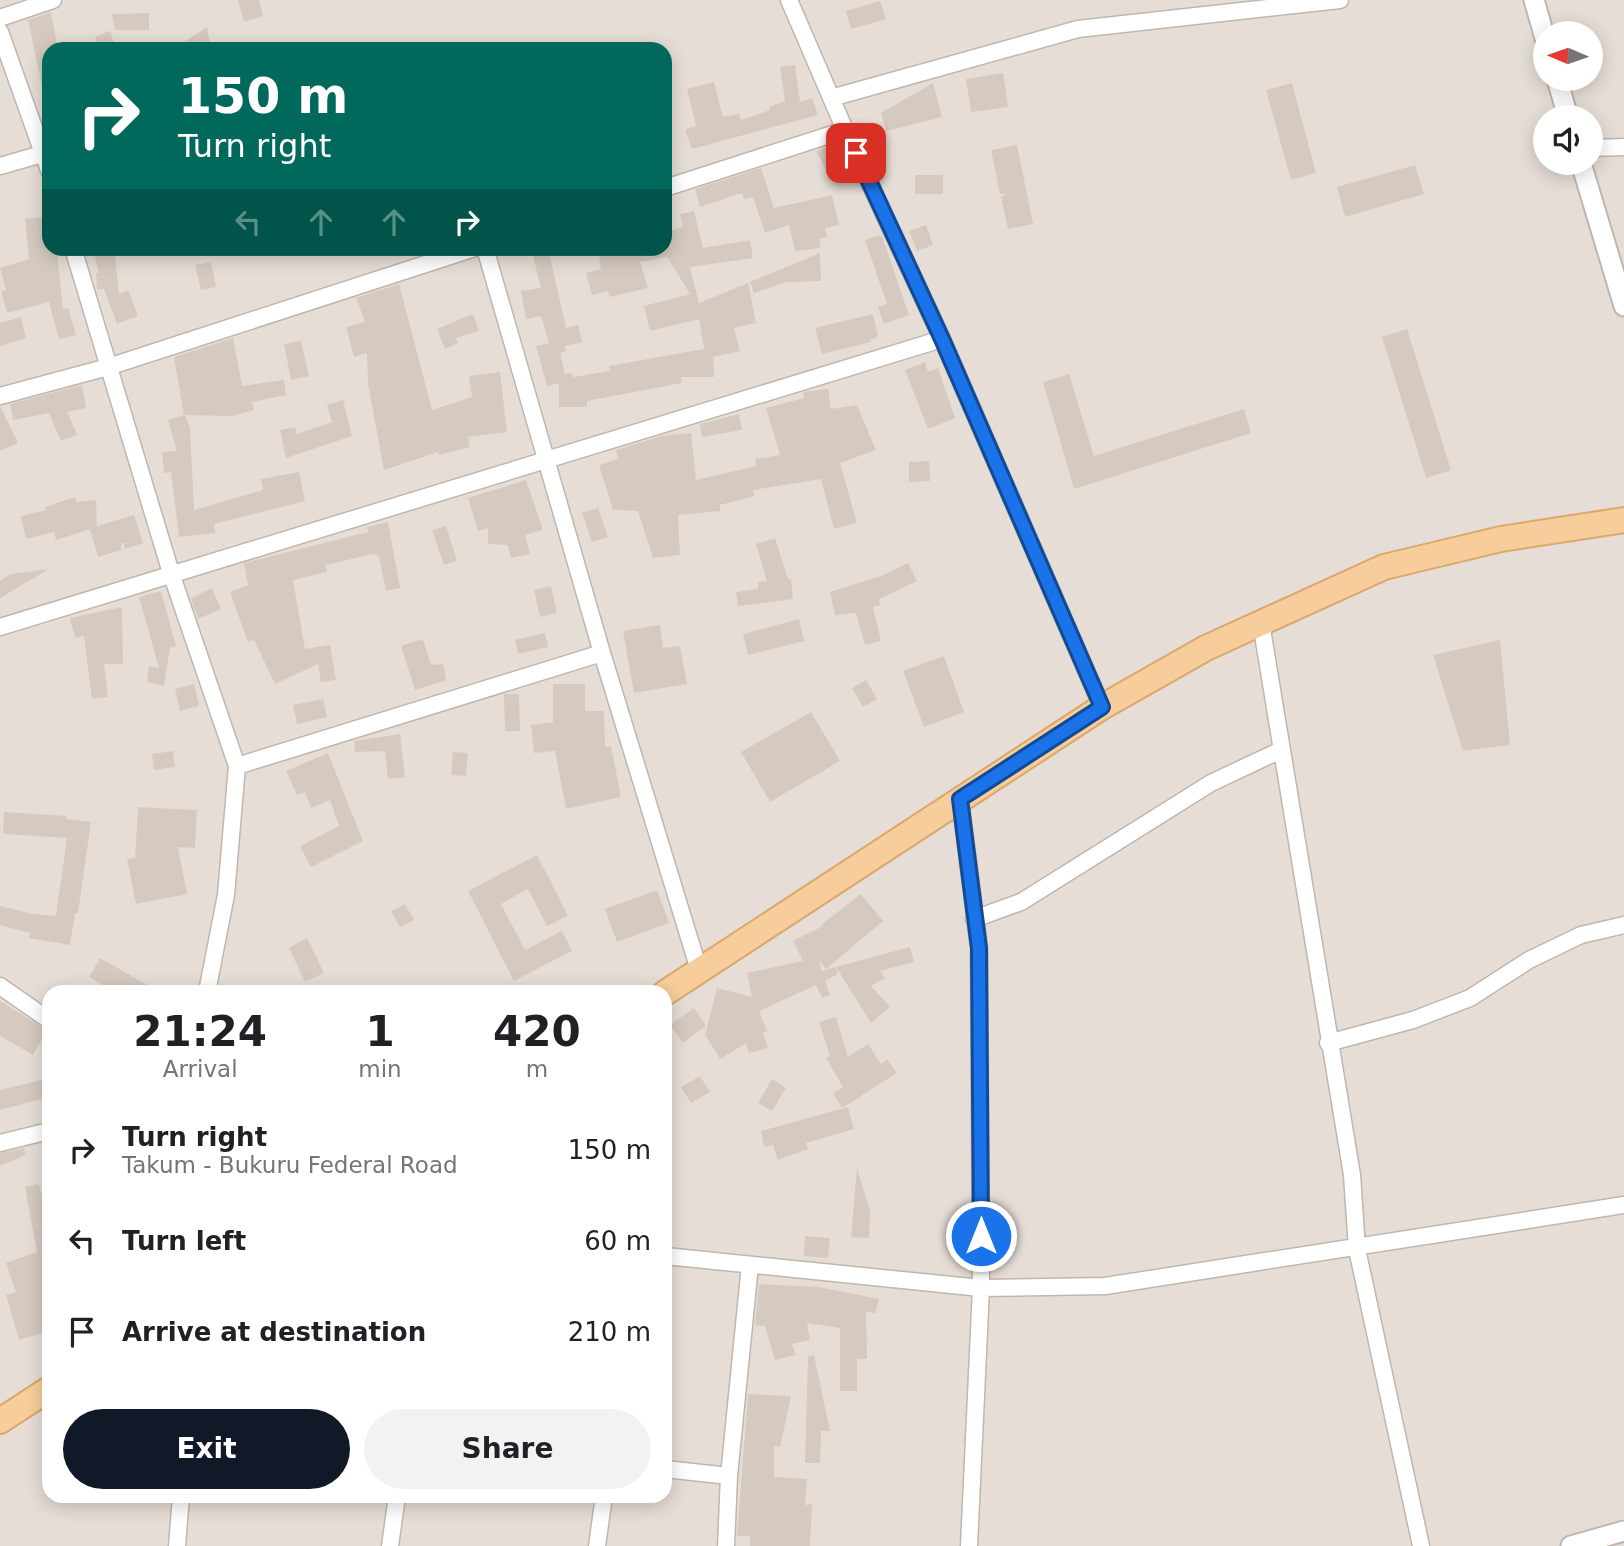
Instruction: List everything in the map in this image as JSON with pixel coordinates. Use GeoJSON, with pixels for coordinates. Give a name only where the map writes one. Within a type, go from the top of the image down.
{"type":"FeatureCollection","features":[{"type":"Feature","properties":{"kind":"main road"},"geometry":{"type":"LineString","coordinates":[[672,988],[1102,707],[1206,649],[1384,567],[1501,539],[1624,520]]}},
{"type":"Feature","properties":{"kind":"main road"},"geometry":{"type":"LineString","coordinates":[[0,1420],[42,1393]]}},
{"type":"Feature","properties":{"kind":"street"},"geometry":{"type":"LineString","coordinates":[[0,18],[53,0]]}},
{"type":"Feature","properties":{"kind":"street"},"geometry":{"type":"LineString","coordinates":[[789,0],[845,130],[942,339],[1102,707]]}},
{"type":"Feature","properties":{"kind":"street"},"geometry":{"type":"LineString","coordinates":[[831,98],[1078,29],[1340,0]]}},
{"type":"Feature","properties":{"kind":"street"},"geometry":{"type":"LineString","coordinates":[[1534,0],[1540,21]]}},
{"type":"Feature","properties":{"kind":"street"},"geometry":{"type":"LineString","coordinates":[[0,32],[42,142]]}},
{"type":"Feature","properties":{"kind":"street"},"geometry":{"type":"LineString","coordinates":[[672,186],[845,130]]}},
{"type":"Feature","properties":{"kind":"street"},"geometry":{"type":"LineString","coordinates":[[1603,147],[1624,146]]}},
{"type":"Feature","properties":{"kind":"street"},"geometry":{"type":"LineString","coordinates":[[0,166],[42,154]]}},
{"type":"Feature","properties":{"kind":"street"},"geometry":{"type":"LineString","coordinates":[[1585,175],[1617,260],[1624,306]]}},
{"type":"Feature","properties":{"kind":"street"},"geometry":{"type":"LineString","coordinates":[[75,256],[171,573],[237,766],[226,895],[208,985]]}},
{"type":"Feature","properties":{"kind":"street"},"geometry":{"type":"LineString","coordinates":[[0,396],[108,367],[450,256]]}},
{"type":"Feature","properties":{"kind":"street"},"geometry":{"type":"LineString","coordinates":[[487,256],[602,653],[699,970]]}},
{"type":"Feature","properties":{"kind":"street"},"geometry":{"type":"LineString","coordinates":[[0,627],[942,339]]}},
{"type":"Feature","properties":{"kind":"street"},"geometry":{"type":"LineString","coordinates":[[1261,623],[1328,1043],[1352,1175],[1357,1249],[1421,1546]]}},
{"type":"Feature","properties":{"kind":"street"},"geometry":{"type":"LineString","coordinates":[[237,766],[602,653]]}},
{"type":"Feature","properties":{"kind":"street"},"geometry":{"type":"LineString","coordinates":[[974,919],[1021,902],[1212,783],[1282,750]]}},
{"type":"Feature","properties":{"kind":"street"},"geometry":{"type":"LineString","coordinates":[[960,799],[979,948],[981,1288],[969,1546]]}},
{"type":"Feature","properties":{"kind":"street"},"geometry":{"type":"LineString","coordinates":[[1328,1043],[1413,1020],[1470,998],[1530,960],[1581,935],[1624,925]]}},
{"type":"Feature","properties":{"kind":"street"},"geometry":{"type":"LineString","coordinates":[[0,985],[42,1015]]}},
{"type":"Feature","properties":{"kind":"street"},"geometry":{"type":"LineString","coordinates":[[0,1143],[42,1133]]}},
{"type":"Feature","properties":{"kind":"street"},"geometry":{"type":"LineString","coordinates":[[672,1257],[981,1288],[1105,1286],[1357,1249],[1624,1205]]}},
{"type":"Feature","properties":{"kind":"street"},"geometry":{"type":"LineString","coordinates":[[726,1546],[729,1476],[750,1265]]}},
{"type":"Feature","properties":{"kind":"street"},"geometry":{"type":"LineString","coordinates":[[672,1470],[729,1476]]}},
{"type":"Feature","properties":{"kind":"street"},"geometry":{"type":"LineString","coordinates":[[177,1546],[180,1503]]}},
{"type":"Feature","properties":{"kind":"street"},"geometry":{"type":"LineString","coordinates":[[390,1546],[396,1503]]}},
{"type":"Feature","properties":{"kind":"street"},"geometry":{"type":"LineString","coordinates":[[597,1546],[603,1503]]}},
{"type":"Feature","properties":{"kind":"street"},"geometry":{"type":"LineString","coordinates":[[1571,1546],[1624,1531]]}},
{"type":"Feature","properties":{"kind":"shaded area"},"geometry":{"type":"Polygon","coordinates":[[[0,0],[1624,0],[1624,1546],[0,1546],[0,0]]]}},
{"type":"Feature","properties":{"kind":"building"},"geometry":{"type":"Polygon","coordinates":[[[238,0],[259,0],[263,16],[244,22],[238,0]]]}},
{"type":"Feature","properties":{"kind":"building"},"geometry":{"type":"Polygon","coordinates":[[[880,1],[886,19],[851,29],[846,11],[880,1]]]}},
{"type":"Feature","properties":{"kind":"building"},"geometry":{"type":"Polygon","coordinates":[[[51,12],[57,42],[42,42],[42,86],[28,20],[51,12]]]}},
{"type":"Feature","properties":{"kind":"building"},"geometry":{"type":"Polygon","coordinates":[[[149,13],[149,30],[115,30],[112,14],[149,13]]]}},
{"type":"Feature","properties":{"kind":"building"},"geometry":{"type":"Polygon","coordinates":[[[207,27],[210,42],[184,42],[207,27]]]}},
{"type":"Feature","properties":{"kind":"building"},"geometry":{"type":"Polygon","coordinates":[[[110,31],[114,42],[97,42],[95,37],[110,31]]]}},
{"type":"Feature","properties":{"kind":"building"},"geometry":{"type":"Polygon","coordinates":[[[795,65],[800,102],[812,98],[818,115],[692,149],[685,130],[696,126],[687,89],[714,82],[723,117],[739,114],[741,120],[770,110],[769,107],[785,101],[780,67],[795,65]]]}},
{"type":"Feature","properties":{"kind":"building"},"geometry":{"type":"Polygon","coordinates":[[[1003,73],[1008,107],[971,112],[966,79],[1003,73]]]}},
{"type":"Feature","properties":{"kind":"building"},"geometry":{"type":"Polygon","coordinates":[[[933,83],[942,117],[886,131],[881,113],[933,83]]]}},
{"type":"Feature","properties":{"kind":"building"},"geometry":{"type":"Polygon","coordinates":[[[1292,83],[1316,173],[1291,180],[1266,90],[1292,83]]]}},
{"type":"Feature","properties":{"kind":"building"},"geometry":{"type":"Polygon","coordinates":[[[835,144],[846,164],[829,174],[816,151],[835,144]]]}},
{"type":"Feature","properties":{"kind":"building"},"geometry":{"type":"Polygon","coordinates":[[[1017,145],[1033,224],[1008,229],[1001,197],[1007,194],[1000,194],[991,150],[1017,145]]]}},
{"type":"Feature","properties":{"kind":"building"},"geometry":{"type":"Polygon","coordinates":[[[1415,165],[1424,194],[1345,217],[1337,187],[1415,165]]]}},
{"type":"Feature","properties":{"kind":"building"},"geometry":{"type":"Polygon","coordinates":[[[761,168],[774,208],[832,195],[839,225],[825,228],[827,237],[820,239],[820,248],[795,251],[789,225],[765,233],[753,197],[744,199],[742,193],[700,207],[695,189],[761,168]]]}},
{"type":"Feature","properties":{"kind":"building"},"geometry":{"type":"Polygon","coordinates":[[[915,175],[943,175],[943,194],[915,194],[915,175]]]}},
{"type":"Feature","properties":{"kind":"building"},"geometry":{"type":"Polygon","coordinates":[[[694,211],[703,248],[750,240],[753,258],[690,267],[699,303],[748,283],[756,323],[734,328],[740,351],[713,357],[714,377],[681,377],[682,383],[587,401],[587,407],[559,407],[559,383],[547,386],[536,346],[549,343],[541,316],[526,319],[521,291],[541,288],[533,256],[550,256],[566,328],[578,325],[582,342],[565,346],[566,351],[560,353],[565,374],[572,373],[573,377],[610,371],[609,366],[704,349],[699,319],[650,331],[644,306],[690,294],[667,257],[640,262],[648,288],[610,297],[608,291],[592,295],[586,273],[601,269],[599,256],[672,256],[672,230],[683,227],[680,214],[694,211]]]}},
{"type":"Feature","properties":{"kind":"building"},"geometry":{"type":"Polygon","coordinates":[[[42,217],[42,256],[58,256],[63,309],[68,308],[76,335],[59,339],[49,302],[7,313],[1,292],[6,290],[0,268],[29,259],[25,219],[42,217]]]}},
{"type":"Feature","properties":{"kind":"building"},"geometry":{"type":"Polygon","coordinates":[[[926,225],[933,245],[917,251],[909,231],[926,225]]]}},
{"type":"Feature","properties":{"kind":"building"},"geometry":{"type":"Polygon","coordinates":[[[882,236],[909,315],[884,324],[878,307],[887,304],[865,240],[882,236]]]}},
{"type":"Feature","properties":{"kind":"building"},"geometry":{"type":"Polygon","coordinates":[[[820,253],[821,281],[787,282],[754,293],[750,282],[820,253]]]}},
{"type":"Feature","properties":{"kind":"building"},"geometry":{"type":"Polygon","coordinates":[[[95,256],[115,256],[119,294],[128,290],[138,316],[117,324],[104,289],[97,289],[96,273],[99,273],[95,256]]]}},
{"type":"Feature","properties":{"kind":"building"},"geometry":{"type":"Polygon","coordinates":[[[211,262],[216,287],[201,290],[195,265],[211,262]]]}},
{"type":"Feature","properties":{"kind":"building"},"geometry":{"type":"Polygon","coordinates":[[[399,284],[432,410],[472,397],[469,376],[500,372],[507,432],[468,437],[470,447],[439,455],[438,452],[384,470],[368,384],[367,353],[354,357],[346,327],[365,322],[356,298],[399,284]]]}},
{"type":"Feature","properties":{"kind":"building"},"geometry":{"type":"Polygon","coordinates":[[[473,314],[479,331],[456,338],[458,343],[445,349],[437,329],[473,314]]]}},
{"type":"Feature","properties":{"kind":"building"},"geometry":{"type":"Polygon","coordinates":[[[873,314],[878,337],[870,340],[871,342],[822,354],[815,328],[873,314]]]}},
{"type":"Feature","properties":{"kind":"building"},"geometry":{"type":"Polygon","coordinates":[[[21,317],[26,338],[0,346],[0,323],[21,317]]]}},
{"type":"Feature","properties":{"kind":"building"},"geometry":{"type":"Polygon","coordinates":[[[1407,329],[1451,470],[1426,478],[1382,337],[1407,329]]]}},
{"type":"Feature","properties":{"kind":"building"},"geometry":{"type":"Polygon","coordinates":[[[233,338],[242,386],[284,380],[286,395],[252,402],[254,410],[233,416],[185,415],[190,428],[194,510],[263,490],[261,479],[299,472],[305,501],[214,524],[215,533],[179,537],[171,472],[164,473],[162,452],[177,451],[168,420],[184,415],[174,357],[233,338]]]}},
{"type":"Feature","properties":{"kind":"building"},"geometry":{"type":"Polygon","coordinates":[[[301,341],[309,376],[291,380],[284,344],[301,341]]]}},
{"type":"Feature","properties":{"kind":"building"},"geometry":{"type":"Polygon","coordinates":[[[925,362],[928,372],[938,368],[955,418],[928,429],[905,370],[925,362]]]}},
{"type":"Feature","properties":{"kind":"building"},"geometry":{"type":"Polygon","coordinates":[[[1069,374],[1094,456],[1244,409],[1251,433],[1074,489],[1043,382],[1069,374]]]}},
{"type":"Feature","properties":{"kind":"building"},"geometry":{"type":"Polygon","coordinates":[[[82,385],[86,408],[67,412],[77,435],[61,441],[49,413],[13,420],[10,404],[82,385]]]}},
{"type":"Feature","properties":{"kind":"building"},"geometry":{"type":"Polygon","coordinates":[[[828,389],[831,409],[857,405],[876,450],[840,463],[857,523],[834,529],[821,479],[753,490],[755,496],[720,505],[720,511],[678,515],[680,555],[653,558],[638,511],[613,510],[599,465],[618,459],[616,450],[661,436],[691,433],[696,480],[756,466],[755,459],[780,455],[766,408],[804,398],[803,392],[828,389]]]}},
{"type":"Feature","properties":{"kind":"building"},"geometry":{"type":"Polygon","coordinates":[[[343,400],[352,436],[286,458],[280,430],[295,427],[297,434],[332,422],[327,405],[343,400]]]}},
{"type":"Feature","properties":{"kind":"building"},"geometry":{"type":"Polygon","coordinates":[[[0,406],[18,443],[0,451],[0,406]]]}},
{"type":"Feature","properties":{"kind":"building"},"geometry":{"type":"Polygon","coordinates":[[[739,414],[742,430],[702,437],[700,424],[739,414]]]}},
{"type":"Feature","properties":{"kind":"building"},"geometry":{"type":"Polygon","coordinates":[[[929,461],[930,481],[909,482],[909,462],[929,461]]]}},
{"type":"Feature","properties":{"kind":"building"},"geometry":{"type":"Polygon","coordinates":[[[526,480],[543,530],[525,535],[530,554],[511,558],[508,545],[488,544],[488,528],[478,531],[468,498],[526,480]]]}},
{"type":"Feature","properties":{"kind":"building"},"geometry":{"type":"Polygon","coordinates":[[[75,497],[77,502],[96,500],[97,526],[134,515],[143,543],[125,549],[124,543],[121,543],[121,550],[98,557],[90,529],[56,540],[54,532],[26,539],[21,516],[46,510],[45,507],[75,497]]]}},
{"type":"Feature","properties":{"kind":"building"},"geometry":{"type":"Polygon","coordinates":[[[598,508],[608,537],[592,542],[582,513],[598,508]]]}},
{"type":"Feature","properties":{"kind":"building"},"geometry":{"type":"Polygon","coordinates":[[[388,522],[400,588],[386,591],[379,556],[373,554],[326,565],[327,572],[293,580],[305,649],[330,645],[336,680],[321,682],[318,664],[275,684],[254,640],[248,642],[230,592],[248,585],[244,563],[368,532],[367,527],[388,522]]]}},
{"type":"Feature","properties":{"kind":"building"},"geometry":{"type":"Polygon","coordinates":[[[446,526],[457,561],[444,565],[432,530],[446,526]]]}},
{"type":"Feature","properties":{"kind":"building"},"geometry":{"type":"Polygon","coordinates":[[[775,538],[788,579],[791,579],[793,599],[738,606],[736,592],[758,589],[758,582],[767,581],[756,544],[775,538]]]}},
{"type":"Feature","properties":{"kind":"building"},"geometry":{"type":"Polygon","coordinates":[[[908,563],[917,581],[879,599],[880,605],[873,607],[881,641],[865,645],[856,613],[835,615],[830,592],[881,576],[908,563]]]}},
{"type":"Feature","properties":{"kind":"building"},"geometry":{"type":"Polygon","coordinates":[[[49,569],[0,598],[0,581],[11,574],[49,569]]]}},
{"type":"Feature","properties":{"kind":"building"},"geometry":{"type":"Polygon","coordinates":[[[551,586],[557,613],[540,617],[534,590],[551,586]]]}},
{"type":"Feature","properties":{"kind":"building"},"geometry":{"type":"Polygon","coordinates":[[[212,588],[221,609],[198,619],[191,598],[212,588]]]}},
{"type":"Feature","properties":{"kind":"building"},"geometry":{"type":"Polygon","coordinates":[[[161,591],[176,646],[170,648],[164,686],[147,682],[149,666],[159,668],[139,597],[161,591]]]}},
{"type":"Feature","properties":{"kind":"building"},"geometry":{"type":"Polygon","coordinates":[[[122,607],[123,664],[104,664],[108,697],[92,699],[84,636],[75,638],[70,618],[122,607]]]}},
{"type":"Feature","properties":{"kind":"building"},"geometry":{"type":"Polygon","coordinates":[[[799,619],[804,641],[748,655],[743,634],[799,619]]]}},
{"type":"Feature","properties":{"kind":"building"},"geometry":{"type":"Polygon","coordinates":[[[660,625],[663,648],[680,646],[687,684],[634,693],[623,631],[660,625]]]}},
{"type":"Feature","properties":{"kind":"building"},"geometry":{"type":"Polygon","coordinates":[[[545,633],[548,647],[518,654],[515,640],[545,633]]]}},
{"type":"Feature","properties":{"kind":"building"},"geometry":{"type":"Polygon","coordinates":[[[423,639],[431,665],[443,664],[446,680],[415,690],[401,646],[423,639]]]}},
{"type":"Feature","properties":{"kind":"building"},"geometry":{"type":"Polygon","coordinates":[[[1500,640],[1510,745],[1463,751],[1433,655],[1500,640]]]}},
{"type":"Feature","properties":{"kind":"building"},"geometry":{"type":"Polygon","coordinates":[[[944,656],[964,712],[924,727],[903,671],[944,656]]]}},
{"type":"Feature","properties":{"kind":"building"},"geometry":{"type":"Polygon","coordinates":[[[866,680],[877,699],[863,707],[852,688],[866,680]]]}},
{"type":"Feature","properties":{"kind":"building"},"geometry":{"type":"Polygon","coordinates":[[[194,684],[199,706],[180,711],[175,689],[194,684]]]}},
{"type":"Feature","properties":{"kind":"building"},"geometry":{"type":"Polygon","coordinates":[[[553,684],[585,684],[585,711],[604,711],[605,747],[611,746],[621,797],[566,809],[555,751],[534,753],[531,725],[553,722],[553,684]]]}},
{"type":"Feature","properties":{"kind":"building"},"geometry":{"type":"Polygon","coordinates":[[[504,694],[519,694],[520,731],[505,731],[504,694]]]}},
{"type":"Feature","properties":{"kind":"building"},"geometry":{"type":"Polygon","coordinates":[[[323,699],[327,717],[297,724],[293,705],[323,699]]]}},
{"type":"Feature","properties":{"kind":"building"},"geometry":{"type":"Polygon","coordinates":[[[811,712],[840,761],[770,802],[741,752],[811,712]]]}},
{"type":"Feature","properties":{"kind":"building"},"geometry":{"type":"Polygon","coordinates":[[[400,734],[405,777],[388,779],[385,751],[355,752],[354,741],[400,734]]]}},
{"type":"Feature","properties":{"kind":"building"},"geometry":{"type":"Polygon","coordinates":[[[173,751],[175,767],[154,770],[152,754],[173,751]]]}},
{"type":"Feature","properties":{"kind":"building"},"geometry":{"type":"Polygon","coordinates":[[[453,752],[468,753],[466,776],[451,775],[453,752]]]}},
{"type":"Feature","properties":{"kind":"building"},"geometry":{"type":"Polygon","coordinates":[[[328,753],[363,841],[311,867],[300,846],[339,826],[330,800],[311,808],[305,792],[297,795],[286,771],[328,753]]]}},
{"type":"Feature","properties":{"kind":"building"},"geometry":{"type":"Polygon","coordinates":[[[138,807],[197,810],[195,848],[178,847],[187,894],[136,904],[127,859],[135,858],[138,807]]]}},
{"type":"Feature","properties":{"kind":"building"},"geometry":{"type":"Polygon","coordinates":[[[4,812],[66,816],[66,819],[91,822],[78,913],[75,913],[70,945],[29,938],[30,933],[0,925],[0,906],[56,916],[67,838],[3,834],[4,812]]]}},
{"type":"Feature","properties":{"kind":"building"},"geometry":{"type":"Polygon","coordinates":[[[537,855],[568,916],[547,926],[528,889],[501,904],[525,950],[562,931],[572,951],[514,981],[468,891],[537,855]]]}},
{"type":"Feature","properties":{"kind":"building"},"geometry":{"type":"Polygon","coordinates":[[[657,890],[669,923],[617,942],[605,909],[657,890]]]}},
{"type":"Feature","properties":{"kind":"building"},"geometry":{"type":"Polygon","coordinates":[[[861,894],[883,921],[826,969],[819,961],[822,971],[836,967],[838,974],[825,981],[830,995],[822,998],[816,985],[759,1011],[767,1031],[763,1032],[768,1048],[749,1053],[746,1043],[720,1059],[705,1035],[717,988],[752,997],[747,973],[803,961],[793,941],[823,926],[822,924],[861,894]]]}},
{"type":"Feature","properties":{"kind":"building"},"geometry":{"type":"Polygon","coordinates":[[[405,904],[414,920],[400,927],[391,911],[405,904]]]}},
{"type":"Feature","properties":{"kind":"building"},"geometry":{"type":"Polygon","coordinates":[[[307,938],[324,973],[305,982],[289,948],[307,938]]]}},
{"type":"Feature","properties":{"kind":"building"},"geometry":{"type":"Polygon","coordinates":[[[910,947],[914,962],[880,971],[885,978],[871,986],[890,1007],[871,1023],[836,967],[910,947]]]}},
{"type":"Feature","properties":{"kind":"building"},"geometry":{"type":"Polygon","coordinates":[[[100,958],[148,985],[103,985],[89,977],[100,958]]]}},
{"type":"Feature","properties":{"kind":"building"},"geometry":{"type":"Polygon","coordinates":[[[0,1001],[42,1027],[42,1039],[33,1055],[0,1036],[0,1001]]]}},
{"type":"Feature","properties":{"kind":"building"},"geometry":{"type":"Polygon","coordinates":[[[694,1008],[706,1026],[683,1043],[672,1024],[694,1008]]]}},
{"type":"Feature","properties":{"kind":"building"},"geometry":{"type":"Polygon","coordinates":[[[836,1017],[848,1057],[868,1044],[881,1064],[887,1059],[897,1073],[842,1108],[833,1094],[843,1087],[826,1058],[830,1056],[819,1022],[836,1017]]]}},
{"type":"Feature","properties":{"kind":"building"},"geometry":{"type":"Polygon","coordinates":[[[700,1076],[710,1092],[691,1103],[681,1087],[700,1076]]]}},
{"type":"Feature","properties":{"kind":"building"},"geometry":{"type":"Polygon","coordinates":[[[772,1079],[786,1088],[772,1111],[758,1103],[772,1079]]]}},
{"type":"Feature","properties":{"kind":"building"},"geometry":{"type":"Polygon","coordinates":[[[42,1080],[42,1099],[0,1110],[0,1090],[42,1080]]]}},
{"type":"Feature","properties":{"kind":"building"},"geometry":{"type":"Polygon","coordinates":[[[848,1107],[854,1129],[806,1143],[808,1149],[778,1160],[773,1145],[764,1147],[761,1131],[848,1107]]]}},
{"type":"Feature","properties":{"kind":"building"},"geometry":{"type":"Polygon","coordinates":[[[24,1148],[26,1155],[0,1166],[0,1153],[24,1148]]]}},
{"type":"Feature","properties":{"kind":"building"},"geometry":{"type":"Polygon","coordinates":[[[857,1168],[870,1211],[869,1238],[851,1237],[857,1168]]]}},
{"type":"Feature","properties":{"kind":"building"},"geometry":{"type":"Polygon","coordinates":[[[38,1184],[42,1195],[42,1333],[19,1340],[6,1295],[16,1292],[6,1263],[37,1252],[25,1187],[38,1184]]]}},
{"type":"Feature","properties":{"kind":"building"},"geometry":{"type":"Polygon","coordinates":[[[805,1236],[830,1238],[828,1258],[804,1256],[805,1236]]]}},
{"type":"Feature","properties":{"kind":"building"},"geometry":{"type":"Polygon","coordinates":[[[759,1284],[819,1287],[879,1299],[875,1314],[866,1311],[867,1359],[857,1359],[857,1391],[840,1391],[840,1328],[807,1323],[810,1340],[792,1344],[796,1355],[775,1360],[765,1326],[755,1325],[759,1284]]]}},
{"type":"Feature","properties":{"kind":"building"},"geometry":{"type":"Polygon","coordinates":[[[814,1355],[830,1431],[821,1431],[820,1463],[805,1463],[808,1356],[814,1355]]]}},
{"type":"Feature","properties":{"kind":"building"},"geometry":{"type":"Polygon","coordinates":[[[748,1394],[791,1396],[780,1447],[774,1446],[774,1477],[807,1479],[805,1505],[812,1504],[810,1546],[750,1546],[750,1536],[737,1536],[748,1394]]]}},
{"type":"Feature","properties":{"kind":"route"},"geometry":{"type":"LineString","coordinates":[[856,153],[942,339],[1102,707],[960,799],[979,948],[981,1236]]}}]}
